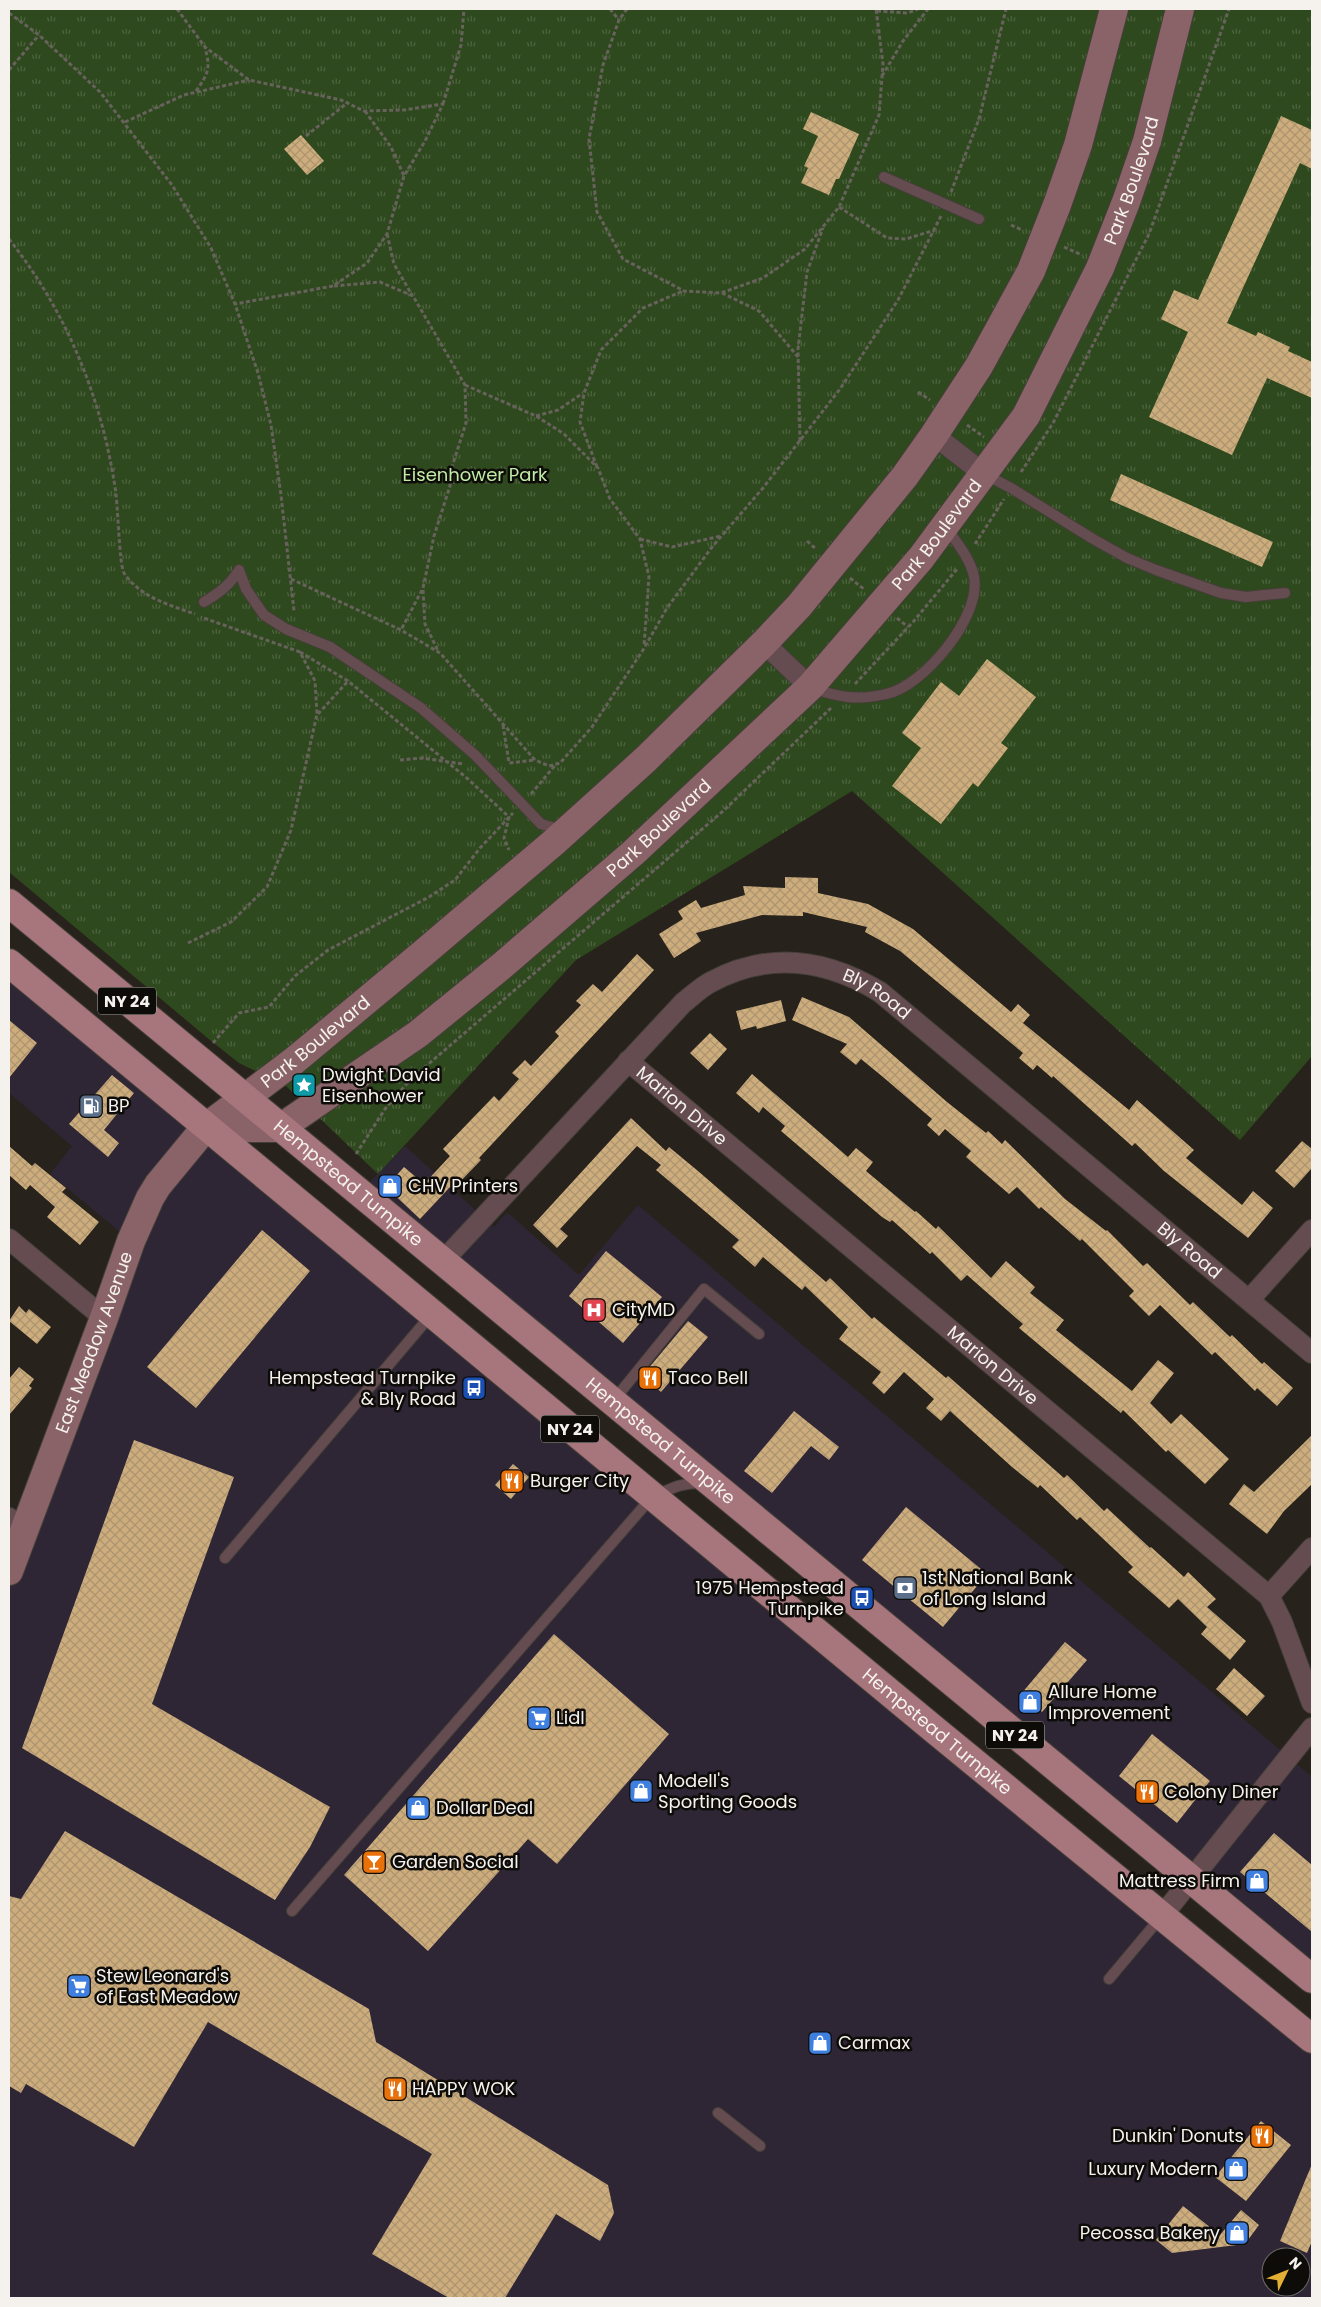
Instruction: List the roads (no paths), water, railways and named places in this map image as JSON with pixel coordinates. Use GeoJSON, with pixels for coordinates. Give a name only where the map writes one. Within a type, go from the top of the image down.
{"type":"FeatureCollection","features":[{"type":"Feature","properties":{"kind":"main road","name":"Hempstead Turnpike"},"geometry":{"type":"LineString","coordinates":[[9,902],[442,1262],[1312,1979]]}},
{"type":"Feature","properties":{"kind":"main road","name":"Hempstead Turnpike"},"geometry":{"type":"LineString","coordinates":[[9,963],[431,1315],[1312,2039]]}},
{"type":"Feature","properties":{"kind":"street","name":"Park Boulevard"},"geometry":{"type":"LineString","coordinates":[[245,1099],[421,954],[566,831],[646,760],[764,643],[834,564],[934,435],[979,366],[1031,271],[1078,145],[1114,9]]}},
{"type":"Feature","properties":{"kind":"street","name":"Park Boulevard"},"geometry":{"type":"LineString","coordinates":[[280,1128],[418,1034],[504,964],[633,853],[810,687],[921,558],[1026,416],[1102,264],[1147,141],[1180,9]]}},
{"type":"Feature","properties":{"kind":"street","name":"Park Boulevard"},"geometry":{"type":"LineString","coordinates":[[934,435],[984,474]]}},
{"type":"Feature","properties":{"kind":"street"},"geometry":{"type":"LineString","coordinates":[[764,643],[810,687]]}},
{"type":"Feature","properties":{"kind":"street","name":"Bly Road"},"geometry":{"type":"LineString","coordinates":[[442,1262],[683,1002],[710,982],[733,973],[772,963],[805,963],[834,969],[855,977],[880,992],[1312,1353]]}},
{"type":"Feature","properties":{"kind":"street","name":"Marion Drive"},"geometry":{"type":"LineString","coordinates":[[628,1061],[1269,1596],[1282,1622],[1312,1703]]}},
{"type":"Feature","properties":{"kind":"street","name":"East Meadow Avenue"},"geometry":{"type":"LineString","coordinates":[[9,1571],[16,1524],[104,1318],[131,1241],[150,1198],[166,1174],[205,1128],[245,1099]]}},
{"type":"Feature","properties":{"kind":"street"},"geometry":{"type":"LineString","coordinates":[[205,1128],[280,1128]]}},
{"type":"Feature","properties":{"kind":"street"},"geometry":{"type":"LineString","coordinates":[[1249,1300],[1312,1230]]}},
{"type":"Feature","properties":{"kind":"street"},"geometry":{"type":"LineString","coordinates":[[9,1238],[104,1318]]}},
{"type":"Feature","properties":{"kind":"street"},"geometry":{"type":"LineString","coordinates":[[1269,1596],[1312,1548]]}},
{"type":"Feature","properties":{"kind":"street"},"geometry":{"type":"LineString","coordinates":[[1162,1916],[1312,1728]]}},
{"type":"Feature","properties":{"kind":"lane"},"geometry":{"type":"LineString","coordinates":[[884,177],[979,219]]}},
{"type":"Feature","properties":{"kind":"lane"},"geometry":{"type":"LineString","coordinates":[[984,474],[1011,488],[1127,558],[1156,570],[1221,593],[1246,597],[1285,593]]}},
{"type":"Feature","properties":{"kind":"lane"},"geometry":{"type":"LineString","coordinates":[[810,687],[842,698],[888,694],[916,679],[930,666],[964,624],[974,598],[974,577],[966,558],[945,526]]}},
{"type":"Feature","properties":{"kind":"lane"},"geometry":{"type":"LineString","coordinates":[[204,602],[220,592],[233,580],[240,570],[246,589],[264,615],[286,629],[330,647],[421,708],[475,755],[541,824],[566,831]]}},
{"type":"Feature","properties":{"kind":"lane"},"geometry":{"type":"LineString","coordinates":[[612,1402],[704,1289],[759,1334]]}},
{"type":"Feature","properties":{"kind":"lane"},"geometry":{"type":"LineString","coordinates":[[225,1558],[431,1315]]}},
{"type":"Feature","properties":{"kind":"lane"},"geometry":{"type":"LineString","coordinates":[[292,1912],[652,1496],[687,1483],[711,1484]]}},
{"type":"Feature","properties":{"kind":"lane"},"geometry":{"type":"LineString","coordinates":[[1109,1979],[1162,1916]]}},
{"type":"Feature","properties":{"kind":"lane"},"geometry":{"type":"LineString","coordinates":[[718,2113],[760,2146]]}},
{"type":"Feature","properties":{"kind":"place","name":"Dwight David Eisenhower"},"geometry":{"type":"Point","coordinates":[304,1085]}},
{"type":"Feature","properties":{"kind":"place","name":"BP"},"geometry":{"type":"Point","coordinates":[91,1106]}},
{"type":"Feature","properties":{"kind":"place","name":"CHV Printers"},"geometry":{"type":"Point","coordinates":[390,1186]}},
{"type":"Feature","properties":{"kind":"place","name":"CityMD"},"geometry":{"type":"Point","coordinates":[594,1310]}},
{"type":"Feature","properties":{"kind":"place","name":"Taco Bell"},"geometry":{"type":"Point","coordinates":[650,1378]}},
{"type":"Feature","properties":{"kind":"place","name":"Hempstead Turnpike & Bly Road"},"geometry":{"type":"Point","coordinates":[474,1388]}},
{"type":"Feature","properties":{"kind":"place","name":"Burger City"},"geometry":{"type":"Point","coordinates":[512,1481]}},
{"type":"Feature","properties":{"kind":"place","name":"1st National Bank of Long Island"},"geometry":{"type":"Point","coordinates":[905,1588]}},
{"type":"Feature","properties":{"kind":"place","name":"1975 Hempstead Turnpike"},"geometry":{"type":"Point","coordinates":[862,1598]}},
{"type":"Feature","properties":{"kind":"place","name":"Allure Home Improvement"},"geometry":{"type":"Point","coordinates":[1030,1702]}},
{"type":"Feature","properties":{"kind":"place","name":"Lidl"},"geometry":{"type":"Point","coordinates":[539,1718]}},
{"type":"Feature","properties":{"kind":"place","name":"Modell's Sporting Goods"},"geometry":{"type":"Point","coordinates":[641,1791]}},
{"type":"Feature","properties":{"kind":"place","name":"Colony Diner"},"geometry":{"type":"Point","coordinates":[1147,1792]}},
{"type":"Feature","properties":{"kind":"place","name":"Dollar Deal"},"geometry":{"type":"Point","coordinates":[418,1808]}},
{"type":"Feature","properties":{"kind":"place","name":"Garden Social"},"geometry":{"type":"Point","coordinates":[374,1862]}},
{"type":"Feature","properties":{"kind":"place","name":"Mattress Firm"},"geometry":{"type":"Point","coordinates":[1257,1881]}},
{"type":"Feature","properties":{"kind":"place","name":"Stew Leonard's of East Meadow"},"geometry":{"type":"Point","coordinates":[79,1986]}},
{"type":"Feature","properties":{"kind":"place","name":"Carmax"},"geometry":{"type":"Point","coordinates":[820,2043]}},
{"type":"Feature","properties":{"kind":"place","name":"HAPPY WOK"},"geometry":{"type":"Point","coordinates":[395,2089]}},
{"type":"Feature","properties":{"kind":"place","name":"Dunkin' Donuts"},"geometry":{"type":"Point","coordinates":[1262,2136]}},
{"type":"Feature","properties":{"kind":"place","name":"Luxury Modern"},"geometry":{"type":"Point","coordinates":[1236,2169]}},
{"type":"Feature","properties":{"kind":"place","name":"Pecossa Bakery"},"geometry":{"type":"Point","coordinates":[1237,2233]}},
{"type":"Feature","properties":{"kind":"park label","name":"Eisenhower Park"},"geometry":{"type":"Point","coordinates":[475,475]}}]}
